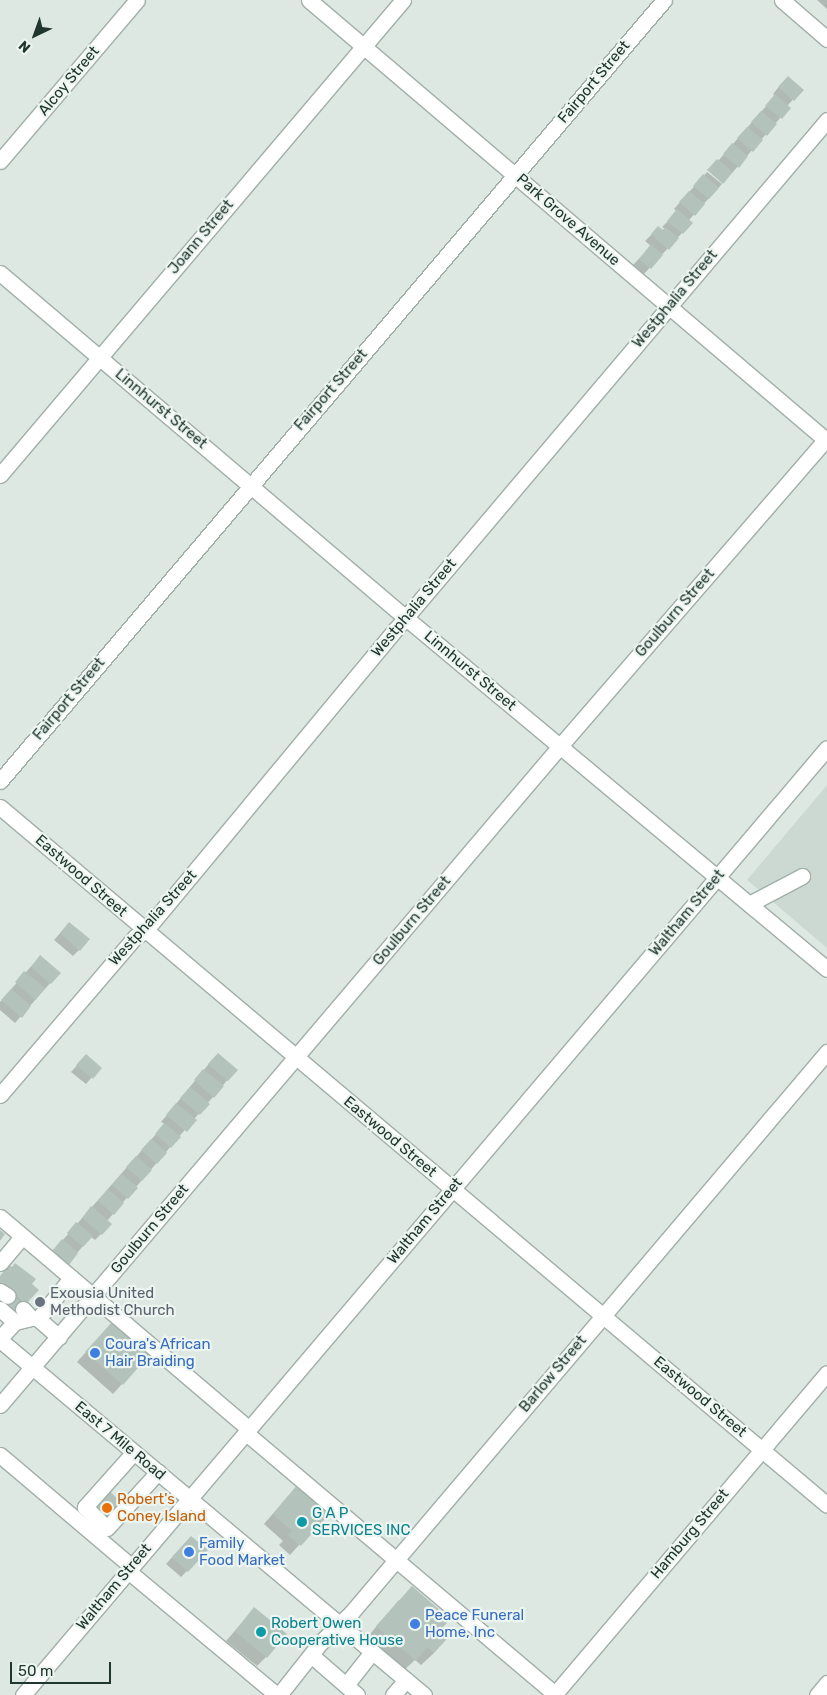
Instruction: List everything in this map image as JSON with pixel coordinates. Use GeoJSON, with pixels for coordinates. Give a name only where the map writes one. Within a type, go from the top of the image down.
{"type":"FeatureCollection","features":[{"type":"Feature","properties":{"kind":"street","name":"Alcoy Street"},"geometry":{"type":"LineString","coordinates":[[0,161],[137,0]]}},
{"type":"Feature","properties":{"kind":"street","name":"Park Grove Avenue"},"geometry":{"type":"LineString","coordinates":[[309,0],[827,440]]}},
{"type":"Feature","properties":{"kind":"street","name":"Joann Street"},"geometry":{"type":"LineString","coordinates":[[0,475],[403,0]]}},
{"type":"Feature","properties":{"kind":"street","name":"Fairport Street"},"geometry":{"type":"LineString","coordinates":[[0,781],[664,0]]}},
{"type":"Feature","properties":{"kind":"street"},"geometry":{"type":"LineString","coordinates":[[782,0],[827,38]]}},
{"type":"Feature","properties":{"kind":"street","name":"Westphalia Street"},"geometry":{"type":"LineString","coordinates":[[0,1095],[135,937],[145,931],[406,618],[827,120]]}},
{"type":"Feature","properties":{"kind":"street","name":"Linnhurst Street"},"geometry":{"type":"LineString","coordinates":[[0,273],[406,618],[827,969]]}},
{"type":"Feature","properties":{"kind":"street","name":"Goulburn Street"},"geometry":{"type":"LineString","coordinates":[[0,1406],[560,746],[827,440]]}},
{"type":"Feature","properties":{"kind":"street","name":"Waltham Street"},"geometry":{"type":"LineString","coordinates":[[23,1695],[827,748]]}},
{"type":"Feature","properties":{"kind":"street","name":"Eastwood Street"},"geometry":{"type":"LineString","coordinates":[[0,807],[827,1505]]}},
{"type":"Feature","properties":{"kind":"street"},"geometry":{"type":"LineString","coordinates":[[749,904],[802,876]]}},
{"type":"Feature","properties":{"kind":"street","name":"Barlow Street"},"geometry":{"type":"LineString","coordinates":[[278,1695],[338,1624],[351,1613],[827,1052]]}},
{"type":"Feature","properties":{"kind":"street"},"geometry":{"type":"LineString","coordinates":[[0,1217],[93,1296],[395,1561],[555,1695]]}},
{"type":"Feature","properties":{"kind":"street"},"geometry":{"type":"LineString","coordinates":[[0,1263],[23,1236]]}},
{"type":"Feature","properties":{"kind":"street"},"geometry":{"type":"LineString","coordinates":[[0,1339],[71,1278]]}},
{"type":"Feature","properties":{"kind":"street"},"geometry":{"type":"LineString","coordinates":[[0,1309],[27,1317],[58,1337]]}},
{"type":"Feature","properties":{"kind":"street","name":"East 7 Mile Road"},"geometry":{"type":"LineString","coordinates":[[0,1339],[32,1368],[424,1695]]}},
{"type":"Feature","properties":{"kind":"street","name":"Hamburg Street"},"geometry":{"type":"LineString","coordinates":[[555,1695],[827,1373]]}},
{"type":"Feature","properties":{"kind":"street"},"geometry":{"type":"LineString","coordinates":[[134,1452],[85,1506],[107,1528],[158,1472]]}},
{"type":"Feature","properties":{"kind":"street"},"geometry":{"type":"LineString","coordinates":[[0,1455],[278,1695]]}},
{"type":"Feature","properties":{"kind":"street"},"geometry":{"type":"LineString","coordinates":[[311,1655],[352,1690],[372,1652]]}},
{"type":"Feature","properties":{"kind":"street"},"geometry":{"type":"LineString","coordinates":[[393,1695],[406,1680]]}},
{"type":"Feature","properties":{"kind":"street"},"geometry":{"type":"LineString","coordinates":[[817,1695],[827,1683]]}},
{"type":"Feature","properties":{"kind":"shaded area"},"geometry":{"type":"Polygon","coordinates":[[[827,785],[827,948],[747,880],[827,785]]]}},
{"type":"Feature","properties":{"kind":"building"},"geometry":{"type":"Polygon","coordinates":[[[788,76],[804,90],[794,101],[778,87],[788,76]]]}},
{"type":"Feature","properties":{"kind":"building"},"geometry":{"type":"Polygon","coordinates":[[[775,94],[791,108],[782,119],[765,106],[775,94]]]}},
{"type":"Feature","properties":{"kind":"building"},"geometry":{"type":"Polygon","coordinates":[[[761,111],[777,124],[767,136],[751,122],[761,111]]]}},
{"type":"Feature","properties":{"kind":"building"},"geometry":{"type":"Polygon","coordinates":[[[747,127],[763,140],[753,152],[737,138],[747,127]]]}},
{"type":"Feature","properties":{"kind":"building"},"geometry":{"type":"Polygon","coordinates":[[[732,143],[748,156],[739,168],[723,154],[732,143]]]}},
{"type":"Feature","properties":{"kind":"building"},"geometry":{"type":"Polygon","coordinates":[[[717,159],[733,172],[723,184],[707,170],[717,159]]]}},
{"type":"Feature","properties":{"kind":"building"},"geometry":{"type":"Polygon","coordinates":[[[703,174],[719,188],[709,199],[693,186],[703,174]]]}},
{"type":"Feature","properties":{"kind":"building"},"geometry":{"type":"Polygon","coordinates":[[[689,191],[705,204],[695,216],[679,202],[689,191]]]}},
{"type":"Feature","properties":{"kind":"building"},"geometry":{"type":"Polygon","coordinates":[[[677,209],[693,223],[683,234],[667,221],[677,209]]]}},
{"type":"Feature","properties":{"kind":"building"},"geometry":{"type":"Polygon","coordinates":[[[658,226],[663,230],[665,227],[679,238],[669,250],[651,234],[658,226]]]}},
{"type":"Feature","properties":{"kind":"building"},"geometry":{"type":"Polygon","coordinates":[[[651,244],[663,255],[651,269],[639,259],[651,244]]]}},
{"type":"Feature","properties":{"kind":"building"},"geometry":{"type":"Polygon","coordinates":[[[69,922],[90,939],[80,951],[60,933],[69,922]]]}},
{"type":"Feature","properties":{"kind":"building"},"geometry":{"type":"Polygon","coordinates":[[[40,955],[61,973],[51,984],[31,967],[40,955]]]}},
{"type":"Feature","properties":{"kind":"building"},"geometry":{"type":"Polygon","coordinates":[[[24,971],[45,988],[35,1000],[15,982],[24,971]]]}},
{"type":"Feature","properties":{"kind":"building"},"geometry":{"type":"Polygon","coordinates":[[[11,989],[31,1006],[22,1018],[1,1000],[11,989]]]}},
{"type":"Feature","properties":{"kind":"building"},"geometry":{"type":"Polygon","coordinates":[[[218,1053],[238,1070],[228,1081],[208,1064],[218,1053]]]}},
{"type":"Feature","properties":{"kind":"building"},"geometry":{"type":"Polygon","coordinates":[[[86,1054],[102,1068],[93,1079],[76,1065],[86,1054]]]}},
{"type":"Feature","properties":{"kind":"building"},"geometry":{"type":"Polygon","coordinates":[[[203,1069],[224,1086],[214,1098],[194,1080],[203,1069]]]}},
{"type":"Feature","properties":{"kind":"building"},"geometry":{"type":"Polygon","coordinates":[[[190,1087],[210,1104],[200,1115],[180,1098],[190,1087]]]}},
{"type":"Feature","properties":{"kind":"building"},"geometry":{"type":"Polygon","coordinates":[[[176,1103],[197,1120],[187,1132],[166,1115],[176,1103]]]}},
{"type":"Feature","properties":{"kind":"building"},"geometry":{"type":"Polygon","coordinates":[[[164,1123],[181,1137],[171,1148],[155,1134],[164,1123]]]}},
{"type":"Feature","properties":{"kind":"building"},"geometry":{"type":"Polygon","coordinates":[[[151,1139],[167,1153],[157,1164],[141,1150],[151,1139]]]}},
{"type":"Feature","properties":{"kind":"building"},"geometry":{"type":"Polygon","coordinates":[[[136,1156],[152,1170],[142,1181],[126,1167],[136,1156]]]}},
{"type":"Feature","properties":{"kind":"building"},"geometry":{"type":"Polygon","coordinates":[[[122,1174],[138,1188],[128,1199],[112,1185],[122,1174]]]}},
{"type":"Feature","properties":{"kind":"building"},"geometry":{"type":"Polygon","coordinates":[[[108,1189],[124,1203],[114,1215],[98,1201],[108,1189]]]}},
{"type":"Feature","properties":{"kind":"building"},"geometry":{"type":"Polygon","coordinates":[[[91,1206],[112,1224],[102,1235],[82,1218],[91,1206]]]}},
{"type":"Feature","properties":{"kind":"building"},"geometry":{"type":"Polygon","coordinates":[[[76,1222],[93,1236],[83,1247],[67,1233],[76,1222]]]}},
{"type":"Feature","properties":{"kind":"building"},"geometry":{"type":"Polygon","coordinates":[[[0,1230],[5,1234],[0,1241],[0,1230]]]}},
{"type":"Feature","properties":{"kind":"building"},"geometry":{"type":"Polygon","coordinates":[[[62,1239],[78,1253],[69,1265],[52,1251],[62,1239]]]}},
{"type":"Feature","properties":{"kind":"building"},"geometry":{"type":"Polygon","coordinates":[[[15,1263],[36,1279],[32,1284],[39,1290],[26,1304],[0,1282],[0,1276],[9,1265],[12,1267],[15,1263]]]}},
{"type":"Feature","properties":{"kind":"building"},"geometry":{"type":"Polygon","coordinates":[[[10,1293],[25,1307],[15,1317],[1,1304],[10,1293]]]}},
{"type":"Feature","properties":{"kind":"building"},"geometry":{"type":"Polygon","coordinates":[[[112,1322],[150,1354],[123,1385],[85,1352],[112,1322]]]}},
{"type":"Feature","properties":{"kind":"building","name":"G A P SERVICES INC"},"geometry":{"type":"Polygon","coordinates":[[[297,1485],[330,1513],[301,1546],[288,1535],[292,1531],[273,1514],[297,1485]]]}},
{"type":"Feature","properties":{"kind":"building"},"geometry":{"type":"Polygon","coordinates":[[[108,1490],[125,1505],[106,1525],[90,1511],[108,1490]]]}},
{"type":"Feature","properties":{"kind":"building"},"geometry":{"type":"Polygon","coordinates":[[[191,1536],[208,1550],[188,1572],[172,1557],[191,1536]]]}},
{"type":"Feature","properties":{"kind":"building"},"geometry":{"type":"Polygon","coordinates":[[[412,1586],[450,1619],[439,1632],[447,1639],[434,1653],[427,1647],[416,1661],[376,1626],[412,1586]]]}},
{"type":"Feature","properties":{"kind":"building","name":"Robert Owen Cooperative House"},"geometry":{"type":"Polygon","coordinates":[[[254,1607],[287,1634],[267,1658],[235,1631],[254,1607]]]}},
{"type":"Feature","properties":{"kind":"place","name":"Exousia United Methodist Church"},"geometry":{"type":"Point","coordinates":[40,1302]}},
{"type":"Feature","properties":{"kind":"place","name":"Coura's African Hair Braiding"},"geometry":{"type":"Point","coordinates":[95,1353]}},
{"type":"Feature","properties":{"kind":"place","name":"Robert's Coney Island"},"geometry":{"type":"Point","coordinates":[107,1508]}},
{"type":"Feature","properties":{"kind":"place","name":"G A P SERVICES INC"},"geometry":{"type":"Point","coordinates":[302,1522]}},
{"type":"Feature","properties":{"kind":"place","name":"Family Food Market"},"geometry":{"type":"Point","coordinates":[189,1552]}},
{"type":"Feature","properties":{"kind":"place","name":"Peace Funeral Home, Inc"},"geometry":{"type":"Point","coordinates":[415,1624]}},
{"type":"Feature","properties":{"kind":"place","name":"Robert Owen Cooperative House"},"geometry":{"type":"Point","coordinates":[261,1632]}}]}
